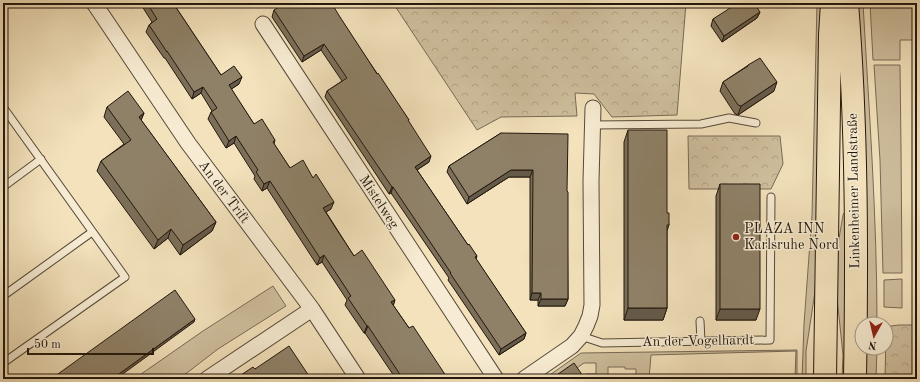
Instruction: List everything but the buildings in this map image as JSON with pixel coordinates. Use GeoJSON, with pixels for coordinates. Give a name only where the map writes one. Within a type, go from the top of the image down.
{"type":"FeatureCollection","features":[{"type":"Feature","properties":{"kind":"main road","name":"Linkenheimer Landstraße"},"geometry":{"type":"LineString","coordinates":[[825,379],[830,35],[832,3]]}},
{"type":"Feature","properties":{"kind":"main road","name":"Linkenheimer Landstraße"},"geometry":{"type":"LineString","coordinates":[[847,3],[855,176],[855,379]]}},
{"type":"Feature","properties":{"kind":"street","name":"An der Trift"},"geometry":{"type":"LineString","coordinates":[[94,3],[188,143],[312,309],[358,379]]}},
{"type":"Feature","properties":{"kind":"street","name":"Mistelweg"},"geometry":{"type":"LineString","coordinates":[[263,24],[496,379]]}},
{"type":"Feature","properties":{"kind":"street"},"geometry":{"type":"LineString","coordinates":[[524,379],[572,346],[581,336],[590,316],[592,305],[591,181],[593,108]]}},
{"type":"Feature","properties":{"kind":"street"},"geometry":{"type":"LineString","coordinates":[[207,379],[312,309]]}},
{"type":"Feature","properties":{"kind":"lane"},"geometry":{"type":"LineString","coordinates":[[3,107],[125,277],[3,364]]}},
{"type":"Feature","properties":{"kind":"lane"},"geometry":{"type":"LineString","coordinates":[[593,126],[701,124],[729,118],[756,123]]}},
{"type":"Feature","properties":{"kind":"lane"},"geometry":{"type":"LineString","coordinates":[[3,187],[40,159]]}},
{"type":"Feature","properties":{"kind":"lane","name":"An der Vogelhardt"},"geometry":{"type":"LineString","coordinates":[[581,336],[602,342],[770,340],[771,197]]}},
{"type":"Feature","properties":{"kind":"lane"},"geometry":{"type":"LineString","coordinates":[[3,296],[92,232]]}},
{"type":"Feature","properties":{"kind":"lane"},"geometry":{"type":"LineString","coordinates":[[700,321],[701,341]]}},
{"type":"Feature","properties":{"kind":"green space"},"geometry":{"type":"Polygon","coordinates":[[[393,3],[686,3],[677,115],[612,117],[594,94],[575,93],[577,116],[501,117],[477,130],[393,3]]]}},
{"type":"Feature","properties":{"kind":"green space"},"geometry":{"type":"Polygon","coordinates":[[[817,3],[822,3],[816,275],[815,292],[806,351],[806,379],[802,379],[804,324],[812,215],[817,3]]]}},
{"type":"Feature","properties":{"kind":"green space"},"geometry":{"type":"Polygon","coordinates":[[[858,3],[863,3],[877,284],[877,316],[866,316],[858,3]]]}},
{"type":"Feature","properties":{"kind":"green space"},"geometry":{"type":"Polygon","coordinates":[[[870,3],[917,3],[917,40],[900,40],[900,60],[873,60],[870,3]]]}},
{"type":"Feature","properties":{"kind":"green space"},"geometry":{"type":"Polygon","coordinates":[[[874,65],[900,65],[902,273],[883,273],[880,160],[874,65]]]}},
{"type":"Feature","properties":{"kind":"green space"},"geometry":{"type":"Polygon","coordinates":[[[688,136],[780,136],[783,164],[771,189],[689,189],[688,136]]]}},
{"type":"Feature","properties":{"kind":"green space"},"geometry":{"type":"Polygon","coordinates":[[[844,213],[846,214],[847,379],[842,379],[843,355],[836,288],[836,256],[844,213]]]}},
{"type":"Feature","properties":{"kind":"green space"},"geometry":{"type":"Polygon","coordinates":[[[902,279],[902,308],[884,307],[884,280],[902,279]]]}},
{"type":"Feature","properties":{"kind":"green space"},"geometry":{"type":"Polygon","coordinates":[[[273,286],[286,306],[218,349],[179,379],[134,379],[203,331],[273,286]]]}},
{"type":"Feature","properties":{"kind":"green space"},"geometry":{"type":"Polygon","coordinates":[[[917,325],[916,379],[885,379],[885,356],[894,356],[894,326],[917,325]]]}},
{"type":"Feature","properties":{"kind":"green space"},"geometry":{"type":"Polygon","coordinates":[[[797,350],[797,379],[795,379],[796,351],[651,355],[649,379],[636,379],[636,369],[625,369],[625,367],[608,367],[608,379],[588,379],[584,375],[596,374],[596,363],[584,363],[561,379],[544,379],[581,353],[797,350]]]}},
{"type":"Feature","properties":{"kind":"green space"},"geometry":{"type":"Polygon","coordinates":[[[866,356],[877,356],[876,379],[866,379],[866,356]]]}},
{"type":"Feature","properties":{"kind":"place","name":"PLAZA INN Karlsruhe Nord"},"geometry":{"type":"Point","coordinates":[736,237]}}]}
